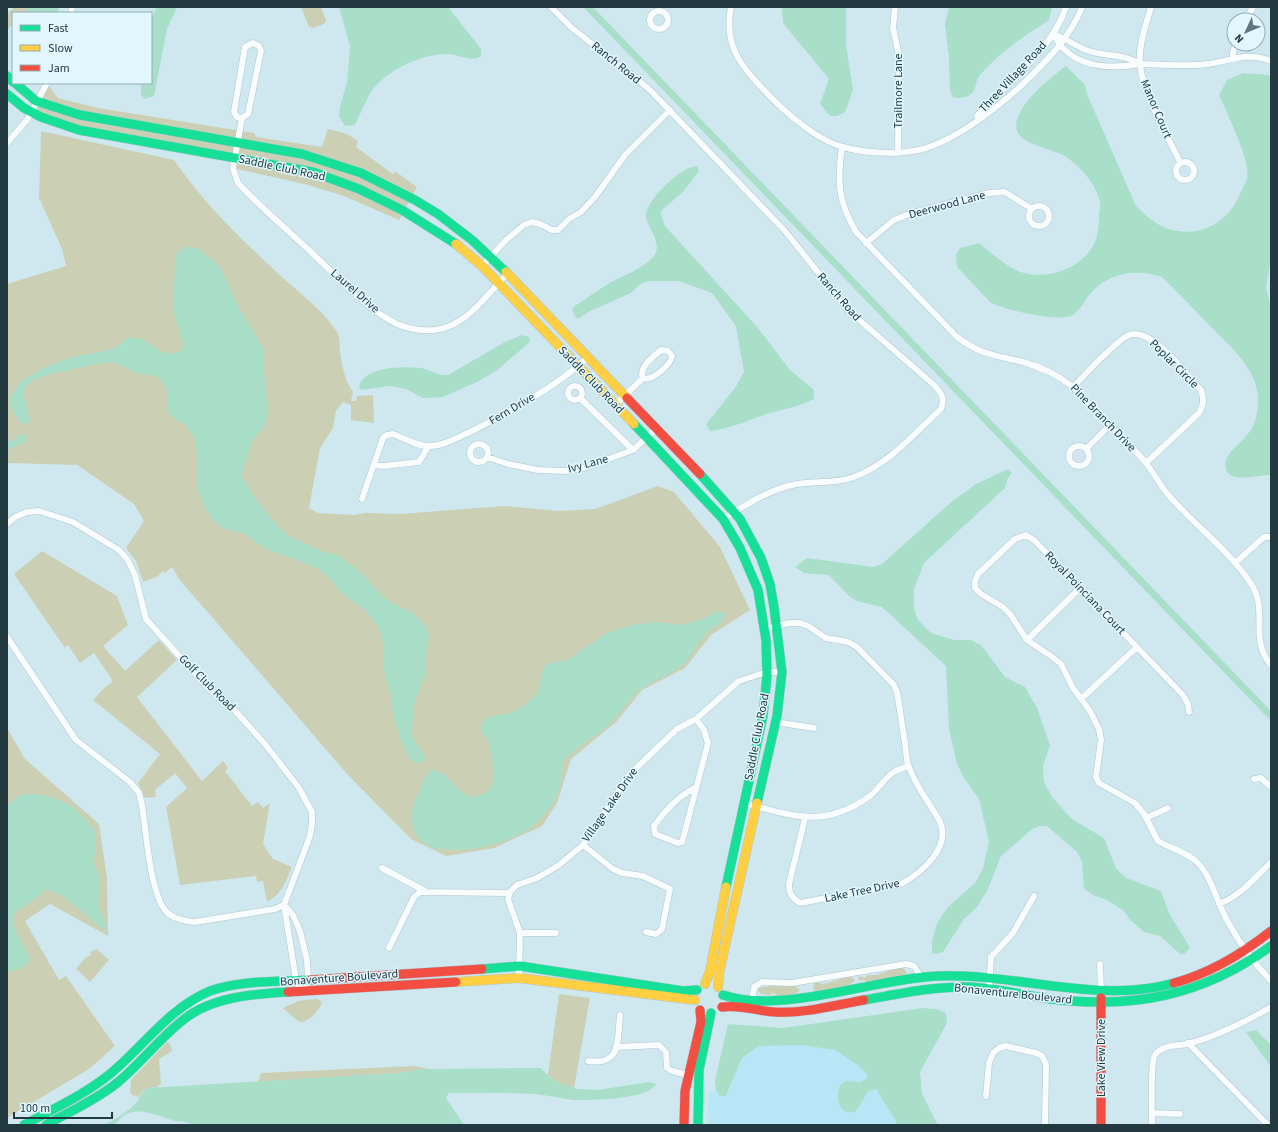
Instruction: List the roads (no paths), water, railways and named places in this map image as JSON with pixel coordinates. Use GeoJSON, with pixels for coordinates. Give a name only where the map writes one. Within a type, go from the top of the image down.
{"type":"FeatureCollection","features":[{"type":"Feature","properties":{"kind":"street","name":"Ranch Road"},"geometry":{"type":"LineString","coordinates":[[551,7],[572,28],[649,89],[786,231],[849,311],[934,385],[941,393],[944,400],[941,409],[896,451],[868,471],[838,481],[797,484],[751,501],[722,519]]}},
{"type":"Feature","properties":{"kind":"street","name":"Three Village Road"},"geometry":{"type":"LineString","coordinates":[[732,7],[728,23],[733,51],[744,69],[777,104],[807,129],[842,147],[876,154],[931,146],[969,125],[1006,99],[1066,38],[1082,7]]}},
{"type":"Feature","properties":{"kind":"street","name":"Trailmore Lane"},"geometry":{"type":"LineString","coordinates":[[895,7],[893,28],[899,55],[898,152]]}},
{"type":"Feature","properties":{"kind":"street","name":"Three Village Road"},"geometry":{"type":"LineString","coordinates":[[969,125],[1041,50],[1053,34],[1066,7]]}},
{"type":"Feature","properties":{"kind":"street","name":"Manor Court"},"geometry":{"type":"LineString","coordinates":[[1151,7],[1142,44],[1140,64],[1143,83],[1180,162]]}},
{"type":"Feature","properties":{"kind":"street"},"geometry":{"type":"LineString","coordinates":[[1053,34],[1066,38],[1091,52],[1122,55],[1140,64]]}},
{"type":"Feature","properties":{"kind":"street"},"geometry":{"type":"LineString","coordinates":[[1053,34],[1059,46],[1081,61],[1101,66],[1122,67],[1140,64],[1209,64],[1244,56],[1263,58],[1271,61]]}},
{"type":"Feature","properties":{"kind":"street","name":"Laurel Drive"},"geometry":{"type":"LineString","coordinates":[[242,118],[237,117],[234,112],[245,47],[253,43],[259,46],[261,51],[248,114],[242,118],[233,168],[235,176],[244,189],[351,289],[378,312],[397,324],[430,330],[446,328],[464,317],[508,273]]}},
{"type":"Feature","properties":{"kind":"street"},"geometry":{"type":"LineString","coordinates":[[1233,52],[1233,58]]}},
{"type":"Feature","properties":{"kind":"street","name":"Saddle Club Road"},"geometry":{"type":"LineString","coordinates":[[16,84],[36,101],[80,115],[237,144],[302,154],[361,173],[438,214],[456,226],[491,256],[508,273],[657,428],[734,512],[748,532],[761,558],[770,584],[778,626],[782,672],[775,722],[719,973],[721,991]]}},
{"type":"Feature","properties":{"kind":"street"},"geometry":{"type":"LineString","coordinates":[[7,143],[21,128],[46,84]]}},
{"type":"Feature","properties":{"kind":"street","name":"Saddle Club Road"},"geometry":{"type":"LineString","coordinates":[[7,94],[30,113],[52,122],[79,130],[313,172],[388,201],[405,210],[454,242],[482,266],[647,438],[722,519],[740,548],[758,590],[764,629],[767,672],[763,716],[710,971],[705,984]]}},
{"type":"Feature","properties":{"kind":"street"},"geometry":{"type":"LineString","coordinates":[[482,266],[506,240],[524,225],[532,222],[552,230],[558,230],[569,219],[581,212],[595,197],[625,155],[670,110]]}},
{"type":"Feature","properties":{"kind":"street","name":"Pine Branch Drive"},"geometry":{"type":"LineString","coordinates":[[842,147],[838,172],[843,202],[848,218],[856,232],[957,337],[971,348],[991,356],[1023,362],[1044,369],[1073,386],[1146,463],[1170,498],[1235,563],[1250,583],[1256,594],[1260,611],[1259,642],[1263,656],[1271,665]]}},
{"type":"Feature","properties":{"kind":"street","name":"Deerwood Lane"},"geometry":{"type":"LineString","coordinates":[[866,244],[883,228],[904,216],[989,193],[1005,192],[1032,209]]}},
{"type":"Feature","properties":{"kind":"street","name":"Poplar Circle"},"geometry":{"type":"LineString","coordinates":[[1073,386],[1120,341],[1130,335],[1142,334],[1155,341],[1201,390],[1204,398],[1203,406],[1199,413],[1146,463]]}},
{"type":"Feature","properties":{"kind":"street"},"geometry":{"type":"LineString","coordinates":[[666,350],[671,353],[671,360],[653,378],[648,380],[643,378],[641,373],[643,368],[659,352],[666,350]]}},
{"type":"Feature","properties":{"kind":"street","name":"Fern Drive"},"geometry":{"type":"LineString","coordinates":[[428,446],[437,446],[453,440],[507,414],[578,367],[588,357]]}},
{"type":"Feature","properties":{"kind":"street"},"geometry":{"type":"LineString","coordinates":[[615,405],[643,378]]}},
{"type":"Feature","properties":{"kind":"street"},"geometry":{"type":"LineString","coordinates":[[580,398],[633,450]]}},
{"type":"Feature","properties":{"kind":"street"},"geometry":{"type":"LineString","coordinates":[[1086,449],[1110,425]]}},
{"type":"Feature","properties":{"kind":"street","name":"Ivy Lane"},"geometry":{"type":"LineString","coordinates":[[487,458],[538,470],[564,471],[584,468],[633,450],[657,428]]}},
{"type":"Feature","properties":{"kind":"street"},"geometry":{"type":"LineString","coordinates":[[362,499],[383,438],[387,435],[393,434],[428,446],[419,462],[384,466],[374,465]]}},
{"type":"Feature","properties":{"kind":"street","name":"Golf Club Road"},"geometry":{"type":"LineString","coordinates":[[7,524],[14,517],[27,512],[39,511],[73,522],[119,550],[127,559],[135,575],[146,619],[210,690],[222,697],[233,708],[265,744],[299,788],[312,812],[312,823],[310,836],[284,905]]}},
{"type":"Feature","properties":{"kind":"street","name":"Royal Poinciana Court"},"geometry":{"type":"LineString","coordinates":[[1027,640],[1010,614],[1003,607],[981,594],[976,588],[975,581],[978,574],[1015,539],[1026,535],[1034,540],[1183,694],[1188,704],[1189,712]]}},
{"type":"Feature","properties":{"kind":"street"},"geometry":{"type":"LineString","coordinates":[[1235,563],[1264,537],[1271,537]]}},
{"type":"Feature","properties":{"kind":"street"},"geometry":{"type":"LineString","coordinates":[[1080,588],[1027,640],[1061,664],[1073,688],[1082,698],[1099,729],[1101,740],[1096,777],[1099,783],[1135,803],[1146,818],[1158,841],[1184,852],[1198,863],[1220,904],[1227,922],[1251,960],[1271,981]]}},
{"type":"Feature","properties":{"kind":"street","name":"Lake Tree Drive"},"geometry":{"type":"LineString","coordinates":[[764,629],[800,623],[808,626],[826,638],[848,642],[856,647],[894,685],[897,692],[908,766],[921,794],[939,821],[942,832],[941,841],[931,860],[915,876],[901,884],[800,903],[793,899],[789,892],[789,884],[805,818]]}},
{"type":"Feature","properties":{"kind":"street"},"geometry":{"type":"LineString","coordinates":[[7,637],[76,740],[130,782],[139,793],[154,886],[162,905],[169,915],[183,921],[195,922],[275,909],[284,905]]}},
{"type":"Feature","properties":{"kind":"street"},"geometry":{"type":"LineString","coordinates":[[1082,698],[1137,646]]}},
{"type":"Feature","properties":{"kind":"street","name":"Village Lake Drive"},"geometry":{"type":"LineString","coordinates":[[509,893],[517,885],[536,878],[559,866],[583,845],[623,782],[637,765],[677,729],[696,719],[739,681],[767,672],[782,672]]}},
{"type":"Feature","properties":{"kind":"street"},"geometry":{"type":"LineString","coordinates":[[696,719],[704,730],[708,743],[682,842],[678,843],[655,834],[654,826],[667,809],[678,798],[696,788]]}},
{"type":"Feature","properties":{"kind":"street","name":"Saddle Club Road"},"geometry":{"type":"LineString","coordinates":[[775,722],[814,728]]}},
{"type":"Feature","properties":{"kind":"street"},"geometry":{"type":"LineString","coordinates":[[744,803],[805,818],[827,816],[857,805],[873,794],[893,772],[908,766]]}},
{"type":"Feature","properties":{"kind":"street"},"geometry":{"type":"LineString","coordinates":[[1254,779],[1261,778],[1271,787]]}},
{"type":"Feature","properties":{"kind":"street"},"geometry":{"type":"LineString","coordinates":[[1146,818],[1168,808]]}},
{"type":"Feature","properties":{"kind":"street"},"geometry":{"type":"LineString","coordinates":[[583,845],[613,869],[622,873],[643,876],[670,889],[662,929],[656,934],[646,932]]}},
{"type":"Feature","properties":{"kind":"street"},"geometry":{"type":"LineString","coordinates":[[1220,904],[1230,900],[1238,894],[1271,862]]}},
{"type":"Feature","properties":{"kind":"street"},"geometry":{"type":"LineString","coordinates":[[382,868],[426,891]]}},
{"type":"Feature","properties":{"kind":"street"},"geometry":{"type":"LineString","coordinates":[[388,948],[414,897],[420,892],[509,893],[508,901],[520,932],[519,978]]}},
{"type":"Feature","properties":{"kind":"street"},"geometry":{"type":"LineString","coordinates":[[989,990],[992,954],[1013,933],[1034,896]]}},
{"type":"Feature","properties":{"kind":"street"},"geometry":{"type":"LineString","coordinates":[[284,905],[293,915],[300,931],[308,979],[302,992]]}},
{"type":"Feature","properties":{"kind":"street"},"geometry":{"type":"LineString","coordinates":[[284,905],[290,933],[296,980],[302,992]]}},
{"type":"Feature","properties":{"kind":"street"},"geometry":{"type":"LineString","coordinates":[[290,933],[300,931]]}},
{"type":"Feature","properties":{"kind":"street","name":"Bonaventure Boulevard"},"geometry":{"type":"LineString","coordinates":[[721,991],[735,998],[752,1000],[799,999],[921,977],[965,975],[1101,991],[1128,991],[1153,988],[1182,981],[1209,971],[1246,951],[1271,931]]}},
{"type":"Feature","properties":{"kind":"street"},"geometry":{"type":"LineString","coordinates":[[520,932],[556,933]]}},
{"type":"Feature","properties":{"kind":"street","name":"Bonaventure Boulevard"},"geometry":{"type":"LineString","coordinates":[[722,1007],[733,1005],[774,1012],[800,1010],[931,988],[970,988],[1100,1003],[1154,999],[1173,995],[1213,980],[1251,960],[1271,946]]}},
{"type":"Feature","properties":{"kind":"street"},"geometry":{"type":"LineString","coordinates":[[752,1000],[754,987],[762,982],[792,983],[906,964],[914,966],[921,977]]}},
{"type":"Feature","properties":{"kind":"street"},"geometry":{"type":"LineString","coordinates":[[1100,964],[1101,991]]}},
{"type":"Feature","properties":{"kind":"street","name":"Bonaventure Boulevard"},"geometry":{"type":"LineString","coordinates":[[24,1125],[98,1083],[111,1073],[176,1011],[211,991],[239,985],[308,979],[520,966],[684,991],[697,990]]}},
{"type":"Feature","properties":{"kind":"street","name":"Bonaventure Boulevard"},"geometry":{"type":"LineString","coordinates":[[46,1125],[103,1093],[116,1083],[173,1028],[200,1010],[212,1004],[253,994],[519,978],[695,1000]]}},
{"type":"Feature","properties":{"kind":"street"},"geometry":{"type":"LineString","coordinates":[[684,1125],[685,1090],[701,1022],[700,1010],[695,1000],[697,990],[705,984],[711,984],[721,991],[724,1000],[722,1007],[711,1013],[700,1010]]}},
{"type":"Feature","properties":{"kind":"street","name":"Lake View Drive"},"geometry":{"type":"LineString","coordinates":[[1101,991],[1101,1125]]}},
{"type":"Feature","properties":{"kind":"street"},"geometry":{"type":"LineString","coordinates":[[1152,1125],[1153,1063],[1157,1053],[1164,1048],[1188,1043],[1230,1028],[1271,1007]]}},
{"type":"Feature","properties":{"kind":"street"},"geometry":{"type":"LineString","coordinates":[[698,1125],[699,1070],[711,1013]]}},
{"type":"Feature","properties":{"kind":"street"},"geometry":{"type":"LineString","coordinates":[[588,1061],[604,1062],[612,1056],[616,1047],[620,1015]]}},
{"type":"Feature","properties":{"kind":"street"},"geometry":{"type":"LineString","coordinates":[[1188,1043],[1268,1125]]}},
{"type":"Feature","properties":{"kind":"street"},"geometry":{"type":"LineString","coordinates":[[616,1047],[659,1045],[666,1052],[667,1068],[672,1072],[688,1074]]}},
{"type":"Feature","properties":{"kind":"street"},"geometry":{"type":"LineString","coordinates":[[986,1096],[989,1063],[993,1053],[999,1048],[1006,1046],[1036,1053],[1042,1056],[1046,1064],[1045,1125]]}},
{"type":"Feature","properties":{"kind":"street"},"geometry":{"type":"LineString","coordinates":[[1152,1113],[1180,1114]]}},
{"type":"Feature","properties":{"kind":"waterway"},"geometry":{"type":"LineString","coordinates":[[588,7],[1271,716]]}}]}
